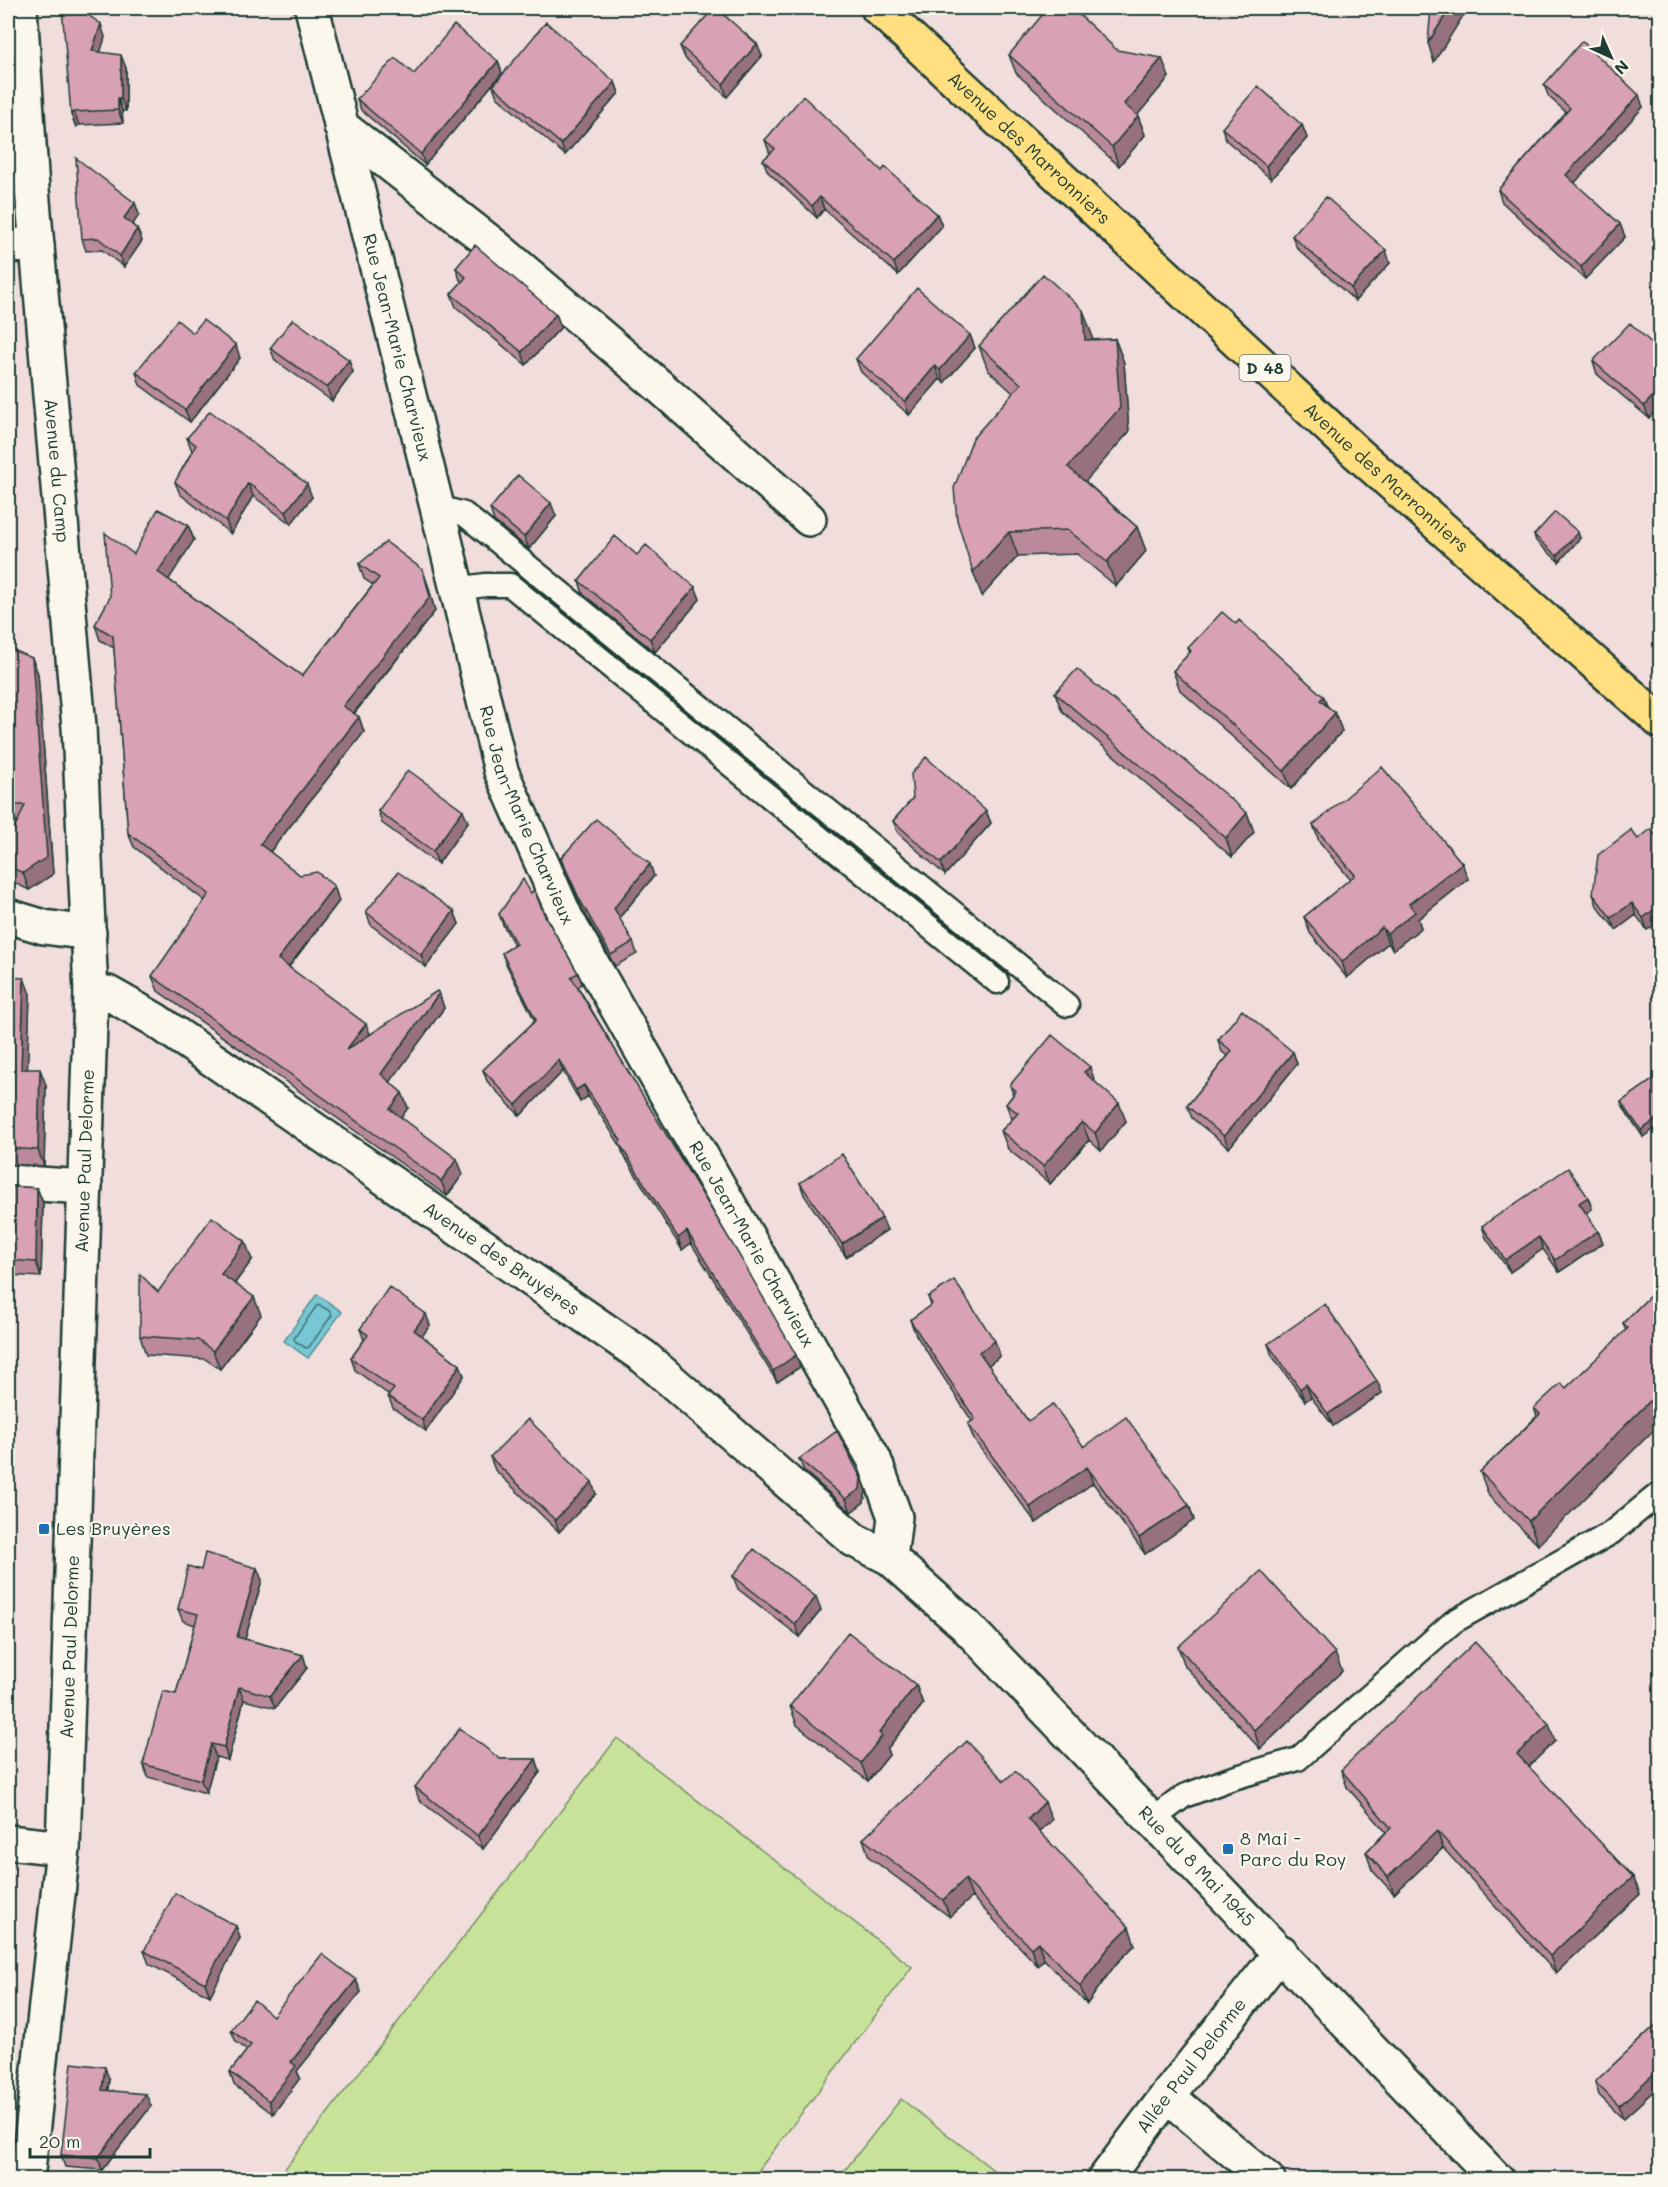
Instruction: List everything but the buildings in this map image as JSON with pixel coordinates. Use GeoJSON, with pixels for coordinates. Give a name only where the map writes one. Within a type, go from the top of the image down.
{"type":"FeatureCollection","features":[{"type":"Feature","properties":{"kind":"main road","name":"Avenue des Marronniers"},"geometry":{"type":"LineString","coordinates":[[878,8],[1357,453],[1660,721]]}},
{"type":"Feature","properties":{"kind":"street","name":"Avenue du Camp"},"geometry":{"type":"LineString","coordinates":[[20,8],[22,245],[79,726],[89,933]]}},
{"type":"Feature","properties":{"kind":"street","name":"Rue Jean-Marie Charvieux"},"geometry":{"type":"LineString","coordinates":[[312,8],[501,771],[566,918],[874,1459],[895,1517],[890,1558]]}},
{"type":"Feature","properties":{"kind":"street"},"geometry":{"type":"LineString","coordinates":[[341,126],[496,247],[658,385],[809,519]]}},
{"type":"Feature","properties":{"kind":"street"},"geometry":{"type":"LineString","coordinates":[[8,916],[44,927],[89,933]]}},
{"type":"Feature","properties":{"kind":"street","name":"Avenue Paul Delorme"},"geometry":{"type":"LineString","coordinates":[[27,2180],[63,1848],[91,993],[89,933]]}},
{"type":"Feature","properties":{"kind":"street","name":"Avenue des Bruyères"},"geometry":{"type":"LineString","coordinates":[[91,993],[108,993],[154,1019],[644,1357],[854,1540],[890,1558]]}},
{"type":"Feature","properties":{"kind":"street"},"geometry":{"type":"LineString","coordinates":[[8,1182],[85,1187]]}},
{"type":"Feature","properties":{"kind":"street","name":"Rue du 8 Mai 1945"},"geometry":{"type":"LineString","coordinates":[[890,1558],[965,1624],[1497,2180]]}},
{"type":"Feature","properties":{"kind":"street"},"geometry":{"type":"LineString","coordinates":[[8,1842],[63,1848]]}},
{"type":"Feature","properties":{"kind":"street","name":"Allée Paul Delorme"},"geometry":{"type":"LineString","coordinates":[[1104,2180],[1281,1952]]}},
{"type":"Feature","properties":{"kind":"street"},"geometry":{"type":"LineString","coordinates":[[1167,2096],[1268,2180]]}},
{"type":"Feature","properties":{"kind":"lane"},"geometry":{"type":"LineString","coordinates":[[437,507],[464,514],[1067,1005]]}},
{"type":"Feature","properties":{"kind":"lane"},"geometry":{"type":"LineString","coordinates":[[457,589],[485,585],[510,585],[997,982]]}},
{"type":"Feature","properties":{"kind":"lane"},"geometry":{"type":"LineString","coordinates":[[1152,1820],[1184,1796],[1230,1779],[1298,1760],[1453,1622],[1611,1533],[1660,1493]]}},
{"type":"Feature","properties":{"kind":"green space"},"geometry":{"type":"Polygon","coordinates":[[[617,1738],[912,1967],[752,2179],[277,2179],[617,1738]]]}},
{"type":"Feature","properties":{"kind":"green space"},"geometry":{"type":"Polygon","coordinates":[[[901,2099],[1005,2179],[838,2179],[901,2099]]]}},
{"type":"Feature","properties":{"kind":"water"},"geometry":{"type":"Polygon","coordinates":[[[317,1294],[342,1312],[308,1358],[284,1341],[317,1294]]]}},
{"type":"Feature","properties":{"kind":"place","name":"Les Bruyères"},"geometry":{"type":"Point","coordinates":[44,1529]}},
{"type":"Feature","properties":{"kind":"place","name":"8 Mai - Parc du Roy"},"geometry":{"type":"Point","coordinates":[1228,1849]}}]}
